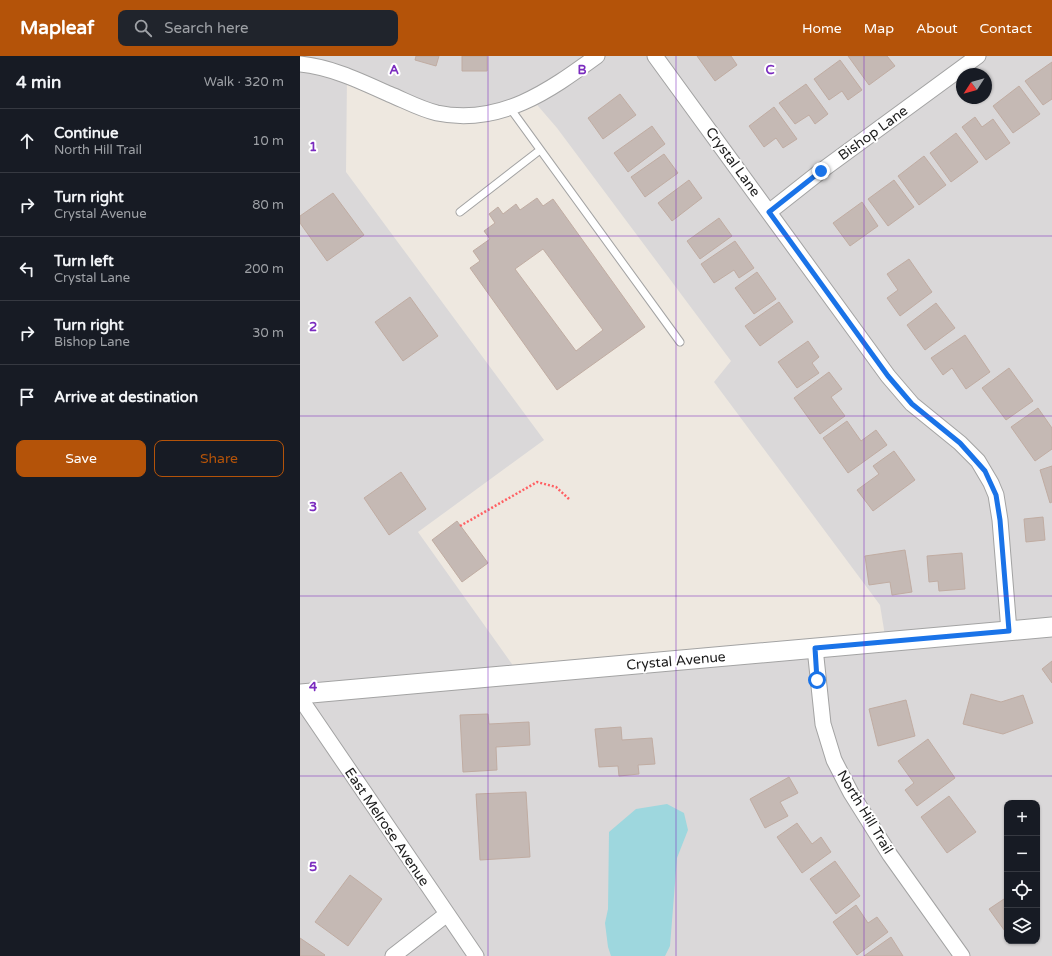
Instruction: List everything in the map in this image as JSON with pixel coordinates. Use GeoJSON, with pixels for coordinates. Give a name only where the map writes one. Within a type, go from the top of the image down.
{"type":"FeatureCollection","features":[{"type":"Feature","properties":{"kind":"street"},"geometry":{"type":"LineString","coordinates":[[300,64],[311,65],[347,76],[426,110],[438,113],[462,115],[486,114],[510,108],[532,99],[563,81],[597,56]]}},
{"type":"Feature","properties":{"kind":"street","name":"Crystal Lane"},"geometry":{"type":"LineString","coordinates":[[655,56],[888,376],[912,404],[960,443],[985,471],[996,495],[1000,520],[1009,631]]}},
{"type":"Feature","properties":{"kind":"street","name":"Bishop Lane"},"geometry":{"type":"LineString","coordinates":[[769,212],[821,171],[978,56]]}},
{"type":"Feature","properties":{"kind":"street","name":"Crystal Avenue"},"geometry":{"type":"LineString","coordinates":[[300,694],[1052,627]]}},
{"type":"Feature","properties":{"kind":"street","name":"North Hill Trail"},"geometry":{"type":"LineString","coordinates":[[815,648],[823,724],[834,760],[851,793],[890,855],[962,956]]}},
{"type":"Feature","properties":{"kind":"street","name":"East Melrose Avenue"},"geometry":{"type":"LineString","coordinates":[[300,698],[476,956]]}},
{"type":"Feature","properties":{"kind":"street"},"geometry":{"type":"LineString","coordinates":[[393,956],[447,914]]}},
{"type":"Feature","properties":{"kind":"lane"},"geometry":{"type":"LineString","coordinates":[[510,108],[680,342]]}},
{"type":"Feature","properties":{"kind":"lane"},"geometry":{"type":"LineString","coordinates":[[460,212],[540,150]]}},
{"type":"Feature","properties":{"kind":"path"},"geometry":{"type":"LineString","coordinates":[[460,526],[538,482],[556,487],[569,499]]}},
{"type":"Feature","properties":{"kind":"shaded area"},"geometry":{"type":"Polygon","coordinates":[[[300,56],[1052,56],[1052,956],[300,956],[300,56]],[[347,76],[346,172],[544,440],[418,532],[519,674],[886,642],[880,605],[714,382],[731,361],[557,128],[532,99],[462,115],[347,76]]]}},
{"type":"Feature","properties":{"kind":"water"},"geometry":{"type":"Polygon","coordinates":[[[667,804],[684,813],[688,830],[677,858],[670,946],[665,956],[611,956],[608,947],[605,923],[608,909],[609,832],[636,809],[667,804]]]}},
{"type":"Feature","properties":{"kind":"building"},"geometry":{"type":"Polygon","coordinates":[[[416,56],[439,56],[436,66],[415,60],[416,56]]]}},
{"type":"Feature","properties":{"kind":"building"},"geometry":{"type":"Polygon","coordinates":[[[462,56],[487,56],[487,71],[462,71],[462,56]]]}},
{"type":"Feature","properties":{"kind":"building"},"geometry":{"type":"Polygon","coordinates":[[[697,56],[731,56],[737,65],[715,81],[697,56]]]}},
{"type":"Feature","properties":{"kind":"building"},"geometry":{"type":"Polygon","coordinates":[[[848,56],[887,56],[895,66],[869,85],[848,56]]]}},
{"type":"Feature","properties":{"kind":"building"},"geometry":{"type":"Polygon","coordinates":[[[840,60],[862,90],[848,100],[842,91],[829,100],[814,79],[840,60]]]}},
{"type":"Feature","properties":{"kind":"building"},"geometry":{"type":"Polygon","coordinates":[[[1052,62],[1052,99],[1043,105],[1025,81],[1052,62]]]}},
{"type":"Feature","properties":{"kind":"building"},"geometry":{"type":"Polygon","coordinates":[[[806,84],[828,114],[815,124],[809,115],[795,124],[779,103],[806,84]]]}},
{"type":"Feature","properties":{"kind":"building"},"geometry":{"type":"Polygon","coordinates":[[[1019,86],[1040,114],[1013,133],[993,106],[1019,86]]]}},
{"type":"Feature","properties":{"kind":"building"},"geometry":{"type":"Polygon","coordinates":[[[620,94],[636,115],[603,139],[588,118],[620,94]]]}},
{"type":"Feature","properties":{"kind":"building"},"geometry":{"type":"Polygon","coordinates":[[[774,107],[797,139],[783,148],[776,138],[764,147],[749,126],[774,107]]]}},
{"type":"Feature","properties":{"kind":"building"},"geometry":{"type":"Polygon","coordinates":[[[975,117],[982,127],[993,119],[1010,143],[986,160],[962,127],[975,117]]]}},
{"type":"Feature","properties":{"kind":"building"},"geometry":{"type":"Polygon","coordinates":[[[652,126],[665,144],[628,172],[614,153],[652,126]]]}},
{"type":"Feature","properties":{"kind":"building"},"geometry":{"type":"Polygon","coordinates":[[[956,133],[978,162],[951,182],[930,153],[956,133]]]}},
{"type":"Feature","properties":{"kind":"building"},"geometry":{"type":"Polygon","coordinates":[[[664,154],[678,173],[645,197],[631,177],[664,154]]]}},
{"type":"Feature","properties":{"kind":"building"},"geometry":{"type":"Polygon","coordinates":[[[924,156],[946,185],[919,205],[898,176],[924,156]]]}},
{"type":"Feature","properties":{"kind":"building"},"geometry":{"type":"Polygon","coordinates":[[[689,180],[702,198],[672,221],[658,203],[689,180]]]}},
{"type":"Feature","properties":{"kind":"building"},"geometry":{"type":"Polygon","coordinates":[[[894,180],[914,207],[888,226],[868,199],[894,180]]]}},
{"type":"Feature","properties":{"kind":"building"},"geometry":{"type":"Polygon","coordinates":[[[333,193],[364,235],[327,261],[300,223],[300,216],[333,193]]]}},
{"type":"Feature","properties":{"kind":"building"},"geometry":{"type":"Polygon","coordinates":[[[537,198],[543,206],[553,199],[645,327],[557,390],[470,268],[480,261],[473,251],[490,239],[484,231],[495,223],[489,214],[498,207],[503,214],[516,204],[520,210],[537,198]],[[543,249],[515,269],[576,351],[603,330],[543,249]]]}},
{"type":"Feature","properties":{"kind":"building"},"geometry":{"type":"Polygon","coordinates":[[[862,202],[878,226],[850,246],[833,223],[862,202]]]}},
{"type":"Feature","properties":{"kind":"building"},"geometry":{"type":"Polygon","coordinates":[[[719,218],[732,236],[700,259],[687,241],[719,218]]]}},
{"type":"Feature","properties":{"kind":"building"},"geometry":{"type":"Polygon","coordinates":[[[735,241],[754,268],[739,278],[734,270],[714,283],[701,264],[735,241]]]}},
{"type":"Feature","properties":{"kind":"building"},"geometry":{"type":"Polygon","coordinates":[[[909,259],[932,292],[900,316],[887,298],[898,290],[887,274],[909,259]]]}},
{"type":"Feature","properties":{"kind":"building"},"geometry":{"type":"Polygon","coordinates":[[[757,272],[776,299],[754,314],[735,288],[757,272]]]}},
{"type":"Feature","properties":{"kind":"building"},"geometry":{"type":"Polygon","coordinates":[[[410,297],[438,336],[403,361],[375,322],[410,297]]]}},
{"type":"Feature","properties":{"kind":"building"},"geometry":{"type":"Polygon","coordinates":[[[779,302],[793,322],[760,346],[745,326],[779,302]]]}},
{"type":"Feature","properties":{"kind":"building"},"geometry":{"type":"Polygon","coordinates":[[[936,303],[955,328],[925,350],[907,325],[936,303]]]}},
{"type":"Feature","properties":{"kind":"building"},"geometry":{"type":"Polygon","coordinates":[[[965,335],[990,372],[966,389],[952,368],[943,375],[931,358],[965,335]]]}},
{"type":"Feature","properties":{"kind":"building"},"geometry":{"type":"Polygon","coordinates":[[[808,341],[819,357],[812,363],[819,373],[797,388],[778,362],[808,341]]]}},
{"type":"Feature","properties":{"kind":"building"},"geometry":{"type":"Polygon","coordinates":[[[1009,368],[1033,401],[1006,420],[982,388],[1009,368]]]}},
{"type":"Feature","properties":{"kind":"building"},"geometry":{"type":"Polygon","coordinates":[[[829,372],[842,389],[831,397],[845,416],[820,434],[794,398],[829,372]]]}},
{"type":"Feature","properties":{"kind":"building"},"geometry":{"type":"Polygon","coordinates":[[[1038,408],[1052,428],[1052,449],[1035,461],[1011,427],[1038,408]]]}},
{"type":"Feature","properties":{"kind":"building"},"geometry":{"type":"Polygon","coordinates":[[[847,421],[861,441],[876,430],[887,445],[848,473],[823,438],[847,421]]]}},
{"type":"Feature","properties":{"kind":"building"},"geometry":{"type":"Polygon","coordinates":[[[894,451],[915,480],[873,511],[857,490],[879,474],[873,466],[894,451]]]}},
{"type":"Feature","properties":{"kind":"building"},"geometry":{"type":"Polygon","coordinates":[[[1052,466],[1052,502],[1050,503],[1040,470],[1052,466]]]}},
{"type":"Feature","properties":{"kind":"building"},"geometry":{"type":"Polygon","coordinates":[[[401,472],[426,509],[389,535],[364,498],[401,472]]]}},
{"type":"Feature","properties":{"kind":"building"},"geometry":{"type":"Polygon","coordinates":[[[1043,517],[1045,540],[1026,542],[1024,519],[1043,517]]]}},
{"type":"Feature","properties":{"kind":"building"},"geometry":{"type":"Polygon","coordinates":[[[457,521],[488,563],[462,582],[432,540],[457,521]]]}},
{"type":"Feature","properties":{"kind":"building"},"geometry":{"type":"Polygon","coordinates":[[[905,550],[912,592],[892,595],[890,582],[869,585],[865,556],[905,550]]]}},
{"type":"Feature","properties":{"kind":"building"},"geometry":{"type":"Polygon","coordinates":[[[962,553],[965,589],[939,591],[938,581],[929,582],[927,556],[962,553]]]}},
{"type":"Feature","properties":{"kind":"building"},"geometry":{"type":"Polygon","coordinates":[[[1052,661],[1052,683],[1042,669],[1052,661]]]}},
{"type":"Feature","properties":{"kind":"building"},"geometry":{"type":"Polygon","coordinates":[[[971,694],[1001,702],[1023,695],[1033,723],[1003,734],[963,724],[971,694]]]}},
{"type":"Feature","properties":{"kind":"building"},"geometry":{"type":"Polygon","coordinates":[[[906,700],[915,736],[878,746],[869,709],[906,700]]]}},
{"type":"Feature","properties":{"kind":"building"},"geometry":{"type":"Polygon","coordinates":[[[488,714],[489,724],[529,722],[530,745],[496,747],[497,770],[463,772],[460,715],[488,714]]]}},
{"type":"Feature","properties":{"kind":"building"},"geometry":{"type":"Polygon","coordinates":[[[621,727],[622,740],[652,738],[655,764],[638,765],[639,774],[619,776],[618,766],[599,767],[595,729],[621,727]]]}},
{"type":"Feature","properties":{"kind":"building"},"geometry":{"type":"Polygon","coordinates":[[[928,739],[955,778],[917,806],[905,790],[914,783],[898,761],[928,739]]]}},
{"type":"Feature","properties":{"kind":"building"},"geometry":{"type":"Polygon","coordinates":[[[789,777],[798,793],[780,802],[788,816],[765,828],[750,799],[789,777]]]}},
{"type":"Feature","properties":{"kind":"building"},"geometry":{"type":"Polygon","coordinates":[[[526,792],[530,857],[480,860],[476,794],[526,792]]]}},
{"type":"Feature","properties":{"kind":"building"},"geometry":{"type":"Polygon","coordinates":[[[949,796],[976,832],[947,853],[921,817],[949,796]]]}},
{"type":"Feature","properties":{"kind":"building"},"geometry":{"type":"Polygon","coordinates":[[[797,823],[812,844],[821,837],[831,852],[802,873],[777,837],[797,823]]]}},
{"type":"Feature","properties":{"kind":"building"},"geometry":{"type":"Polygon","coordinates":[[[835,861],[860,896],[836,914],[810,879],[835,861]]]}},
{"type":"Feature","properties":{"kind":"building"},"geometry":{"type":"Polygon","coordinates":[[[350,875],[382,899],[348,946],[315,922],[350,875]]]}},
{"type":"Feature","properties":{"kind":"building"},"geometry":{"type":"Polygon","coordinates":[[[1004,899],[1004,930],[989,909],[1004,899]]]}},
{"type":"Feature","properties":{"kind":"building"},"geometry":{"type":"Polygon","coordinates":[[[856,905],[868,923],[877,917],[888,932],[857,955],[833,922],[856,905]]]}},
{"type":"Feature","properties":{"kind":"building"},"geometry":{"type":"Polygon","coordinates":[[[891,937],[903,956],[864,956],[891,937]]]}},
{"type":"Feature","properties":{"kind":"building"},"geometry":{"type":"Polygon","coordinates":[[[300,938],[325,955],[300,956],[300,938]]]}},
{"type":"Feature","properties":{"kind":"route"},"geometry":{"type":"LineString","coordinates":[[817,680],[815,648],[1009,631],[1000,520],[996,495],[992,483],[978,461],[960,443],[912,404],[888,376],[769,212],[821,171]]}}]}
